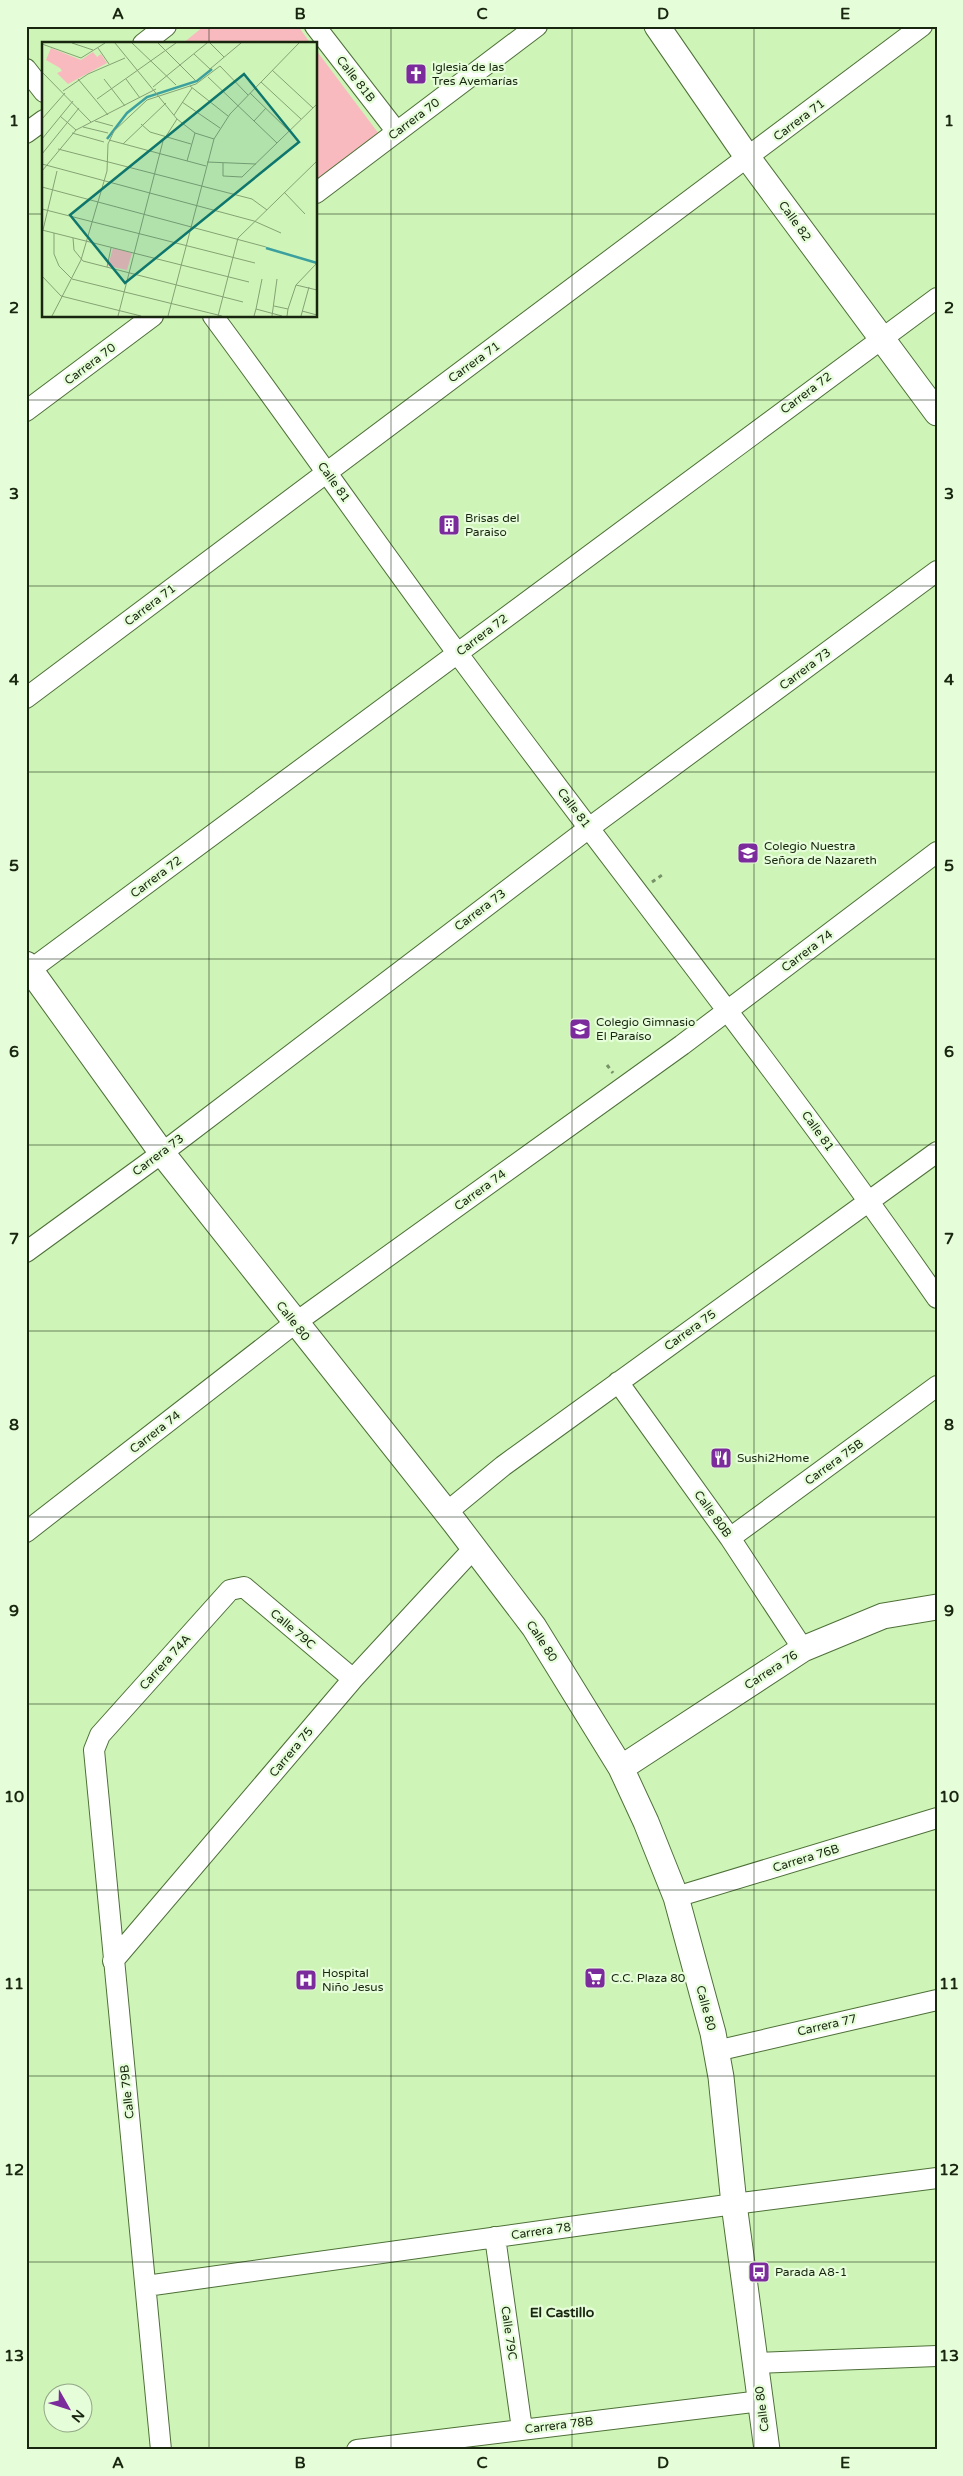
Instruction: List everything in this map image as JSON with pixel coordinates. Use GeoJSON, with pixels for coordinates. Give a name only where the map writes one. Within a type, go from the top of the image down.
{"type":"FeatureCollection","features":[{"type":"Feature","properties":{"kind":"street"},"geometry":{"type":"LineString","coordinates":[[146,42],[166,26]]}},
{"type":"Feature","properties":{"kind":"street","name":"Calle 81B"},"geometry":{"type":"LineString","coordinates":[[315,26],[397,132]]}},
{"type":"Feature","properties":{"kind":"street","name":"Carrera 70"},"geometry":{"type":"LineString","coordinates":[[318,191],[537,26]]}},
{"type":"Feature","properties":{"kind":"street","name":"Calle 82"},"geometry":{"type":"LineString","coordinates":[[657,26],[748,158],[937,413]]}},
{"type":"Feature","properties":{"kind":"street","name":"Carrera 71"},"geometry":{"type":"LineString","coordinates":[[26,698],[327,471],[717,183],[922,26]]}},
{"type":"Feature","properties":{"kind":"street"},"geometry":{"type":"LineString","coordinates":[[26,70],[42,90]]}},
{"type":"Feature","properties":{"kind":"street"},"geometry":{"type":"LineString","coordinates":[[26,133],[42,121]]}},
{"type":"Feature","properties":{"kind":"street","name":"Carrera 72"},"geometry":{"type":"LineString","coordinates":[[28,969],[937,298]]}},
{"type":"Feature","properties":{"kind":"street","name":"Carrera 70"},"geometry":{"type":"LineString","coordinates":[[26,411],[151,318]]}},
{"type":"Feature","properties":{"kind":"street","name":"Calle 81"},"geometry":{"type":"LineString","coordinates":[[215,318],[458,653],[869,1200],[937,1298]]}},
{"type":"Feature","properties":{"kind":"street","name":"Carrera 73"},"geometry":{"type":"LineString","coordinates":[[26,1252],[162,1153],[589,828],[937,571]]}},
{"type":"Feature","properties":{"kind":"street","name":"Carrera 74"},"geometry":{"type":"LineString","coordinates":[[26,1532],[295,1323],[728,1010],[937,852]]}},
{"type":"Feature","properties":{"kind":"street","name":"Calle 80"},"geometry":{"type":"LineString","coordinates":[[28,969],[162,1153],[295,1323],[447,1512],[534,1627],[621,1768],[646,1822],[676,1898],[716,2051],[734,2204],[767,2450]]}},
{"type":"Feature","properties":{"kind":"street","name":"Carrera 75"},"geometry":{"type":"LineString","coordinates":[[447,1512],[503,1466],[937,1152]]}},
{"type":"Feature","properties":{"kind":"street","name":"Calle 80B"},"geometry":{"type":"LineString","coordinates":[[618,1382],[730,1538],[803,1649]]}},
{"type":"Feature","properties":{"kind":"street","name":"Carrera 75B"},"geometry":{"type":"LineString","coordinates":[[730,1538],[937,1386]]}},
{"type":"Feature","properties":{"kind":"street","name":"Carrera 75"},"geometry":{"type":"LineString","coordinates":[[114,1961],[353,1679],[474,1548]]}},
{"type":"Feature","properties":{"kind":"street","name":"Calle 79C"},"geometry":{"type":"LineString","coordinates":[[230,1590],[244,1587],[353,1679]]}},
{"type":"Feature","properties":{"kind":"street","name":"Carrera 74A"},"geometry":{"type":"LineString","coordinates":[[100,1735],[230,1590]]}},
{"type":"Feature","properties":{"kind":"street","name":"Carrera 76"},"geometry":{"type":"LineString","coordinates":[[621,1768],[803,1649],[882,1616],[937,1607]]}},
{"type":"Feature","properties":{"kind":"street","name":"Calle 79B"},"geometry":{"type":"LineString","coordinates":[[100,1735],[94,1750],[161,2450]]}},
{"type":"Feature","properties":{"kind":"street","name":"Carrera 76B"},"geometry":{"type":"LineString","coordinates":[[676,1898],[937,1818]]}},
{"type":"Feature","properties":{"kind":"street","name":"Carrera 77"},"geometry":{"type":"LineString","coordinates":[[716,2051],[937,2000]]}},
{"type":"Feature","properties":{"kind":"street","name":"Carrera 78"},"geometry":{"type":"LineString","coordinates":[[146,2286],[734,2204],[937,2178]]}},
{"type":"Feature","properties":{"kind":"street","name":"Calle 79C"},"geometry":{"type":"LineString","coordinates":[[496,2237],[522,2430]]}},
{"type":"Feature","properties":{"kind":"street"},"geometry":{"type":"LineString","coordinates":[[756,2363],[937,2356]]}},
{"type":"Feature","properties":{"kind":"street","name":"Carrera 78B"},"geometry":{"type":"LineString","coordinates":[[357,2450],[761,2401]]}},
{"type":"Feature","properties":{"kind":"shaded area"},"geometry":{"type":"Polygon","coordinates":[[[204,26],[298,26],[310,42],[184,42],[204,26]]]}},
{"type":"Feature","properties":{"kind":"shaded area"},"geometry":{"type":"Polygon","coordinates":[[[318,53],[382,138],[318,186],[318,53]]]}},
{"type":"Feature","properties":{"kind":"place","name":"Iglesia de las Tres Avemarías"},"geometry":{"type":"Point","coordinates":[416,74]}},
{"type":"Feature","properties":{"kind":"place","name":"Brisas del Paraiso"},"geometry":{"type":"Point","coordinates":[449,525]}},
{"type":"Feature","properties":{"kind":"place","name":"Colegio Nuestra Señora de Nazareth"},"geometry":{"type":"Point","coordinates":[748,853]}},
{"type":"Feature","properties":{"kind":"place","name":"Colegio Gimnasio El Paraíso"},"geometry":{"type":"Point","coordinates":[580,1029]}},
{"type":"Feature","properties":{"kind":"place","name":"Sushi2Home"},"geometry":{"type":"Point","coordinates":[721,1458]}},
{"type":"Feature","properties":{"kind":"place","name":"C.C. Plaza 80"},"geometry":{"type":"Point","coordinates":[595,1978]}},
{"type":"Feature","properties":{"kind":"place","name":"Hospital Niño Jesus"},"geometry":{"type":"Point","coordinates":[306,1980]}},
{"type":"Feature","properties":{"kind":"place","name":"Parada A8-1"},"geometry":{"type":"Point","coordinates":[759,2272]}},
{"type":"Feature","properties":{"kind":"district","name":"El Castillo"},"geometry":{"type":"Point","coordinates":[562,2312]}}]}
